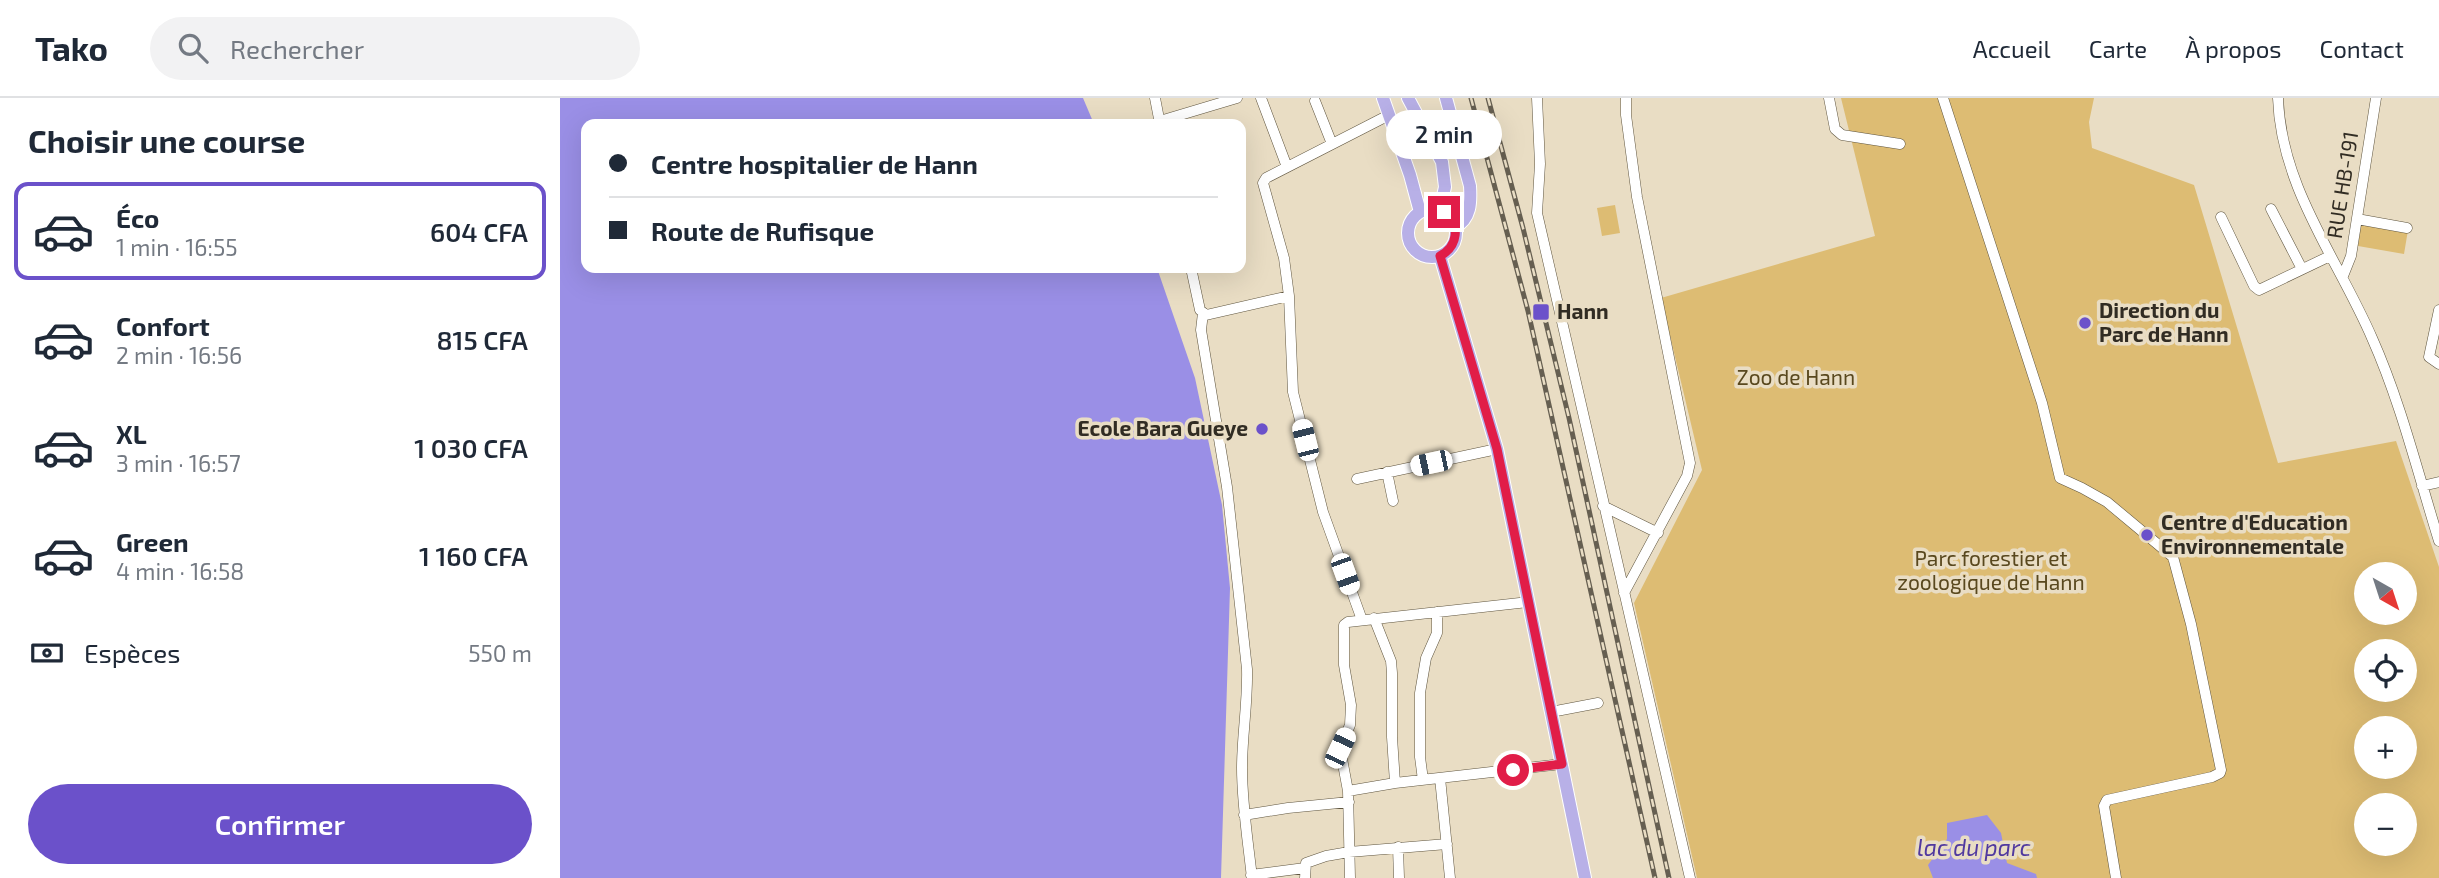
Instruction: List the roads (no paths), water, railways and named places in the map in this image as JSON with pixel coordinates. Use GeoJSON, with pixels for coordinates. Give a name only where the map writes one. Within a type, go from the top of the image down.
{"type":"FeatureCollection","features":[{"type":"Feature","properties":{"kind":"main road"},"geometry":{"type":"LineString","coordinates":[[1383,98],[1410,175],[1426,210]]}},
{"type":"Feature","properties":{"kind":"main road"},"geometry":{"type":"LineString","coordinates":[[1408,98],[1442,162],[1445,187],[1443,196],[1455,227],[1455,241],[1451,247],[1440,256],[1424,256],[1408,239],[1409,223],[1443,196]]}},
{"type":"Feature","properties":{"kind":"main road"},"geometry":{"type":"LineString","coordinates":[[1446,98],[1471,186],[1469,213],[1461,224],[1455,227]]}},
{"type":"Feature","properties":{"kind":"main road"},"geometry":{"type":"LineString","coordinates":[[1426,210],[1448,214]]}},
{"type":"Feature","properties":{"kind":"main road"},"geometry":{"type":"LineString","coordinates":[[1440,256],[1497,449],[1585,878]]}},
{"type":"Feature","properties":{"kind":"street"},"geometry":{"type":"LineString","coordinates":[[1155,98],[1159,119]]}},
{"type":"Feature","properties":{"kind":"street"},"geometry":{"type":"LineString","coordinates":[[1170,119],[1237,98]]}},
{"type":"Feature","properties":{"kind":"street"},"geometry":{"type":"LineString","coordinates":[[1261,98],[1287,167]]}},
{"type":"Feature","properties":{"kind":"street"},"geometry":{"type":"LineString","coordinates":[[1537,98],[1540,164],[1537,213],[1690,878]]}},
{"type":"Feature","properties":{"kind":"street"},"geometry":{"type":"LineString","coordinates":[[1624,593],[1687,477],[1690,463],[1637,197],[1626,98]]}},
{"type":"Feature","properties":{"kind":"street"},"geometry":{"type":"LineString","coordinates":[[1829,98],[1835,129],[1842,135],[1900,144]]}},
{"type":"Feature","properties":{"kind":"street"},"geometry":{"type":"LineString","coordinates":[[1943,98],[2042,403],[2060,478],[2107,502],[2174,557],[2194,637],[2220,773],[2213,777],[2110,799],[2104,803],[2116,878]]}},
{"type":"Feature","properties":{"kind":"street"},"geometry":{"type":"LineString","coordinates":[[2277,98],[2278,121],[2297,187],[2372,337],[2439,541]]}},
{"type":"Feature","properties":{"kind":"street","name":"RUE HB-191"},"geometry":{"type":"LineString","coordinates":[[2343,276],[2351,256],[2376,98]]}},
{"type":"Feature","properties":{"kind":"street"},"geometry":{"type":"LineString","coordinates":[[1315,101],[1332,144]]}},
{"type":"Feature","properties":{"kind":"street"},"geometry":{"type":"LineString","coordinates":[[1362,620],[1323,512],[1293,392],[1289,296],[1284,258],[1264,183],[1266,178],[1388,115]]}},
{"type":"Feature","properties":{"kind":"street"},"geometry":{"type":"LineString","coordinates":[[2271,209],[2302,269]]}},
{"type":"Feature","properties":{"kind":"street"},"geometry":{"type":"LineString","coordinates":[[2221,217],[2259,290],[2330,256]]}},
{"type":"Feature","properties":{"kind":"street"},"geometry":{"type":"LineString","coordinates":[[2357,219],[2407,228]]}},
{"type":"Feature","properties":{"kind":"street"},"geometry":{"type":"LineString","coordinates":[[1192,273],[1203,313],[1200,330],[1227,487],[1248,669],[1242,765],[1244,816],[1252,877],[1305,873],[1309,862],[1349,852],[1447,844]]}},
{"type":"Feature","properties":{"kind":"street"},"geometry":{"type":"LineString","coordinates":[[1203,313],[1211,316],[1289,296]]}},
{"type":"Feature","properties":{"kind":"street"},"geometry":{"type":"LineString","coordinates":[[2439,310],[2429,357],[2439,364]]}},
{"type":"Feature","properties":{"kind":"street"},"geometry":{"type":"LineString","coordinates":[[1357,479],[1497,449]]}},
{"type":"Feature","properties":{"kind":"street"},"geometry":{"type":"LineString","coordinates":[[1387,472],[1393,501]]}},
{"type":"Feature","properties":{"kind":"street"},"geometry":{"type":"LineString","coordinates":[[2422,486],[2439,482]]}},
{"type":"Feature","properties":{"kind":"street"},"geometry":{"type":"LineString","coordinates":[[1603,506],[1658,533]]}},
{"type":"Feature","properties":{"kind":"street"},"geometry":{"type":"LineString","coordinates":[[1350,878],[1348,797],[1340,748],[1350,726],[1351,705],[1344,665],[1343,628],[1348,622],[1374,618],[1528,601]]}},
{"type":"Feature","properties":{"kind":"street"},"geometry":{"type":"LineString","coordinates":[[1423,780],[1420,757],[1420,693],[1426,658],[1437,633],[1437,611]]}},
{"type":"Feature","properties":{"kind":"street"},"geometry":{"type":"LineString","coordinates":[[1374,618],[1392,667],[1395,783]]}},
{"type":"Feature","properties":{"kind":"street"},"geometry":{"type":"LineString","coordinates":[[1551,712],[1598,703]]}},
{"type":"Feature","properties":{"kind":"street"},"geometry":{"type":"LineString","coordinates":[[1244,816],[1348,797],[1395,783],[1562,764]]}},
{"type":"Feature","properties":{"kind":"street"},"geometry":{"type":"LineString","coordinates":[[1440,778],[1450,878]]}},
{"type":"Feature","properties":{"kind":"street"},"geometry":{"type":"LineString","coordinates":[[1398,847],[1399,878]]}},
{"type":"Feature","properties":{"kind":"water"},"geometry":{"type":"Polygon","coordinates":[[[560,98],[1083,98],[1092,119],[581,119],[581,273],[1159,273],[1195,378],[1222,505],[1230,588],[1221,878],[560,878],[560,98]]]}},
{"type":"Feature","properties":{"kind":"water","name":"lac du parc"},"geometry":{"type":"Polygon","coordinates":[[[1987,815],[2001,833],[2007,863],[2036,874],[2037,878],[1933,878],[1928,865],[1947,839],[1947,823],[1987,815]]]}},
{"type":"Feature","properties":{"kind":"railway"},"geometry":{"type":"LineString","coordinates":[[1471,98],[1528,311],[1655,878]]}},
{"type":"Feature","properties":{"kind":"railway"},"geometry":{"type":"LineString","coordinates":[[1488,98],[1569,418],[1669,878]]}},
{"type":"Feature","properties":{"kind":"place","name":"Hann"},"geometry":{"type":"Point","coordinates":[1541,312]}},
{"type":"Feature","properties":{"kind":"place","name":"Direction du Parc de Hann"},"geometry":{"type":"Point","coordinates":[2085,323]}},
{"type":"Feature","properties":{"kind":"place","name":"Ecole Bara Gueye"},"geometry":{"type":"Point","coordinates":[1262,429]}},
{"type":"Feature","properties":{"kind":"place","name":"Centre d'Education Environnementale"},"geometry":{"type":"Point","coordinates":[2147,535]}},
{"type":"Feature","properties":{"kind":"park label","name":"Zoo de Hann"},"geometry":{"type":"Point","coordinates":[1796,378]}},
{"type":"Feature","properties":{"kind":"park label","name":"Parc forestier et zoologique de Hann"},"geometry":{"type":"Point","coordinates":[1991,571]}}]}
